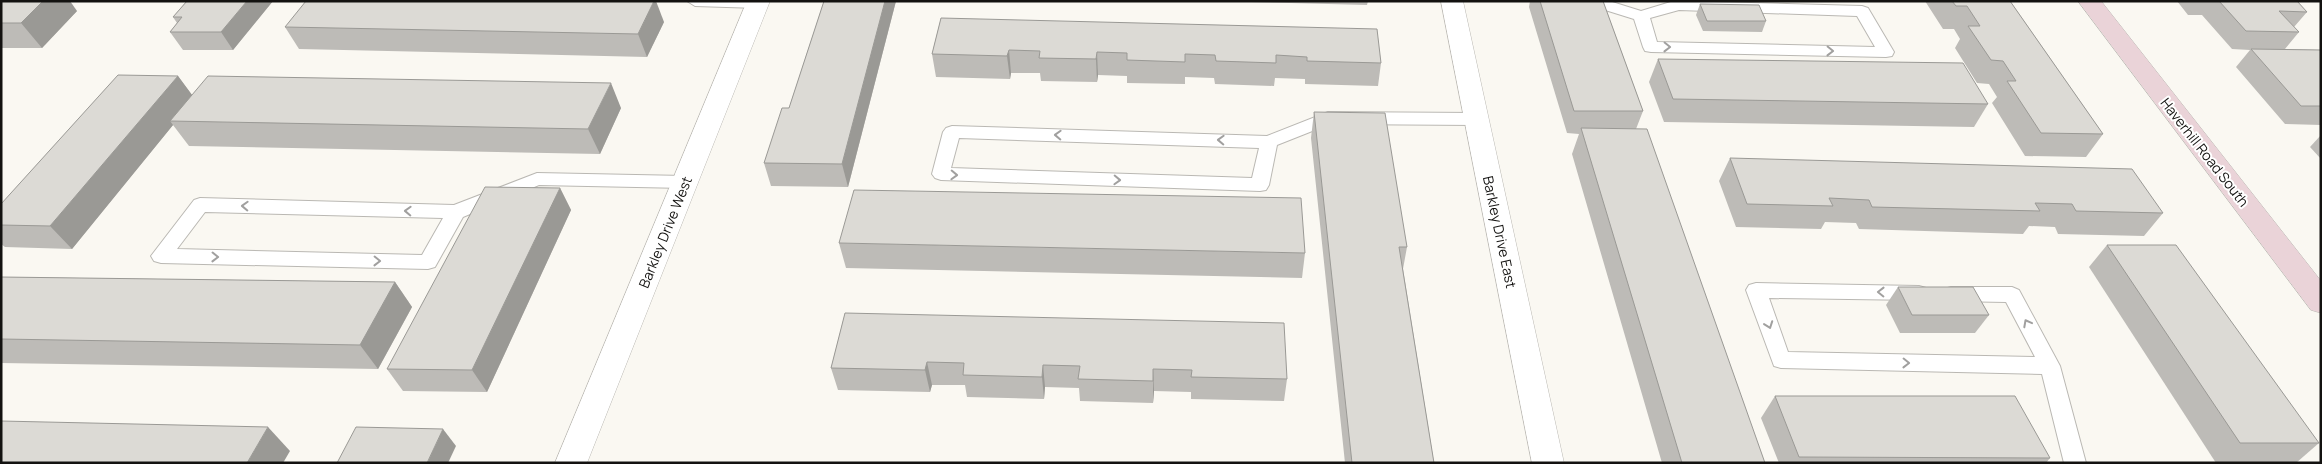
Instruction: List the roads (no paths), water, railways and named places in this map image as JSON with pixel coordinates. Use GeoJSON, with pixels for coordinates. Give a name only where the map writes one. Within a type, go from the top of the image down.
{"type":"FeatureCollection","features":[{"type":"Feature","properties":{"kind":"street","name":"Barkley Drive East"},"geometry":{"type":"LineString","coordinates":[[1452,1],[1548,463]]}},
{"type":"Feature","properties":{"kind":"street","name":"Haverhill Road South"},"geometry":{"type":"LineString","coordinates":[[2089,1],[2321,302]]}},
{"type":"Feature","properties":{"kind":"street","name":"Barkley Drive West"},"geometry":{"type":"LineString","coordinates":[[571,463],[759,2]]}},
{"type":"Feature","properties":{"kind":"lane"},"geometry":{"type":"LineString","coordinates":[[695,1],[759,2]]}},
{"type":"Feature","properties":{"kind":"lane"},"geometry":{"type":"LineString","coordinates":[[1592,1],[1641,16],[1678,5],[1862,11],[1886,52],[1651,47],[1641,16]]}},
{"type":"Feature","properties":{"kind":"lane"},"geometry":{"type":"LineString","coordinates":[[1269,142],[1260,185],[941,174],[952,132],[1269,142],[1328,118],[1476,119]]}},
{"type":"Feature","properties":{"kind":"lane"},"geometry":{"type":"LineString","coordinates":[[456,212],[428,262],[161,256],[200,205],[456,212],[537,179],[686,182]]}},
{"type":"Feature","properties":{"kind":"lane"},"geometry":{"type":"LineString","coordinates":[[2050,366],[1781,360],[1756,290],[2012,295],[2050,366],[2074,463]]}}]}
